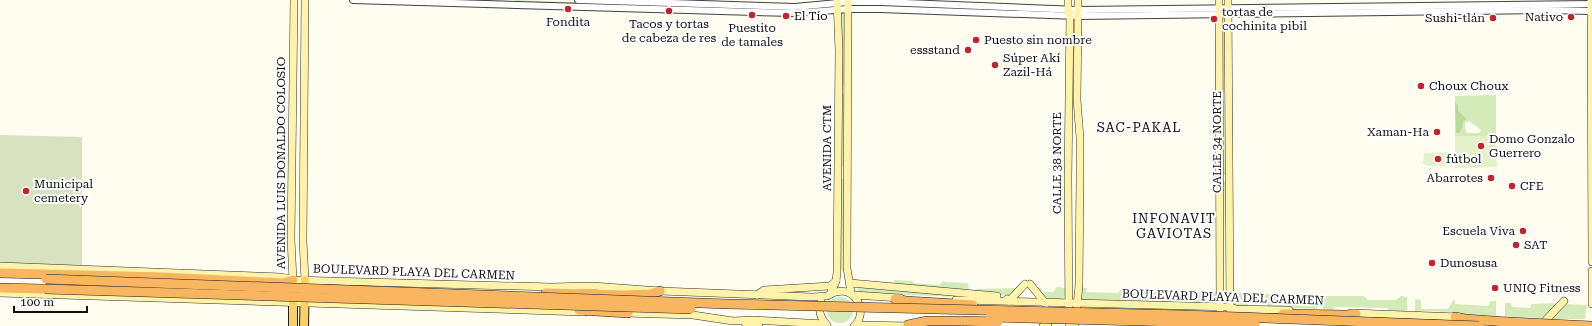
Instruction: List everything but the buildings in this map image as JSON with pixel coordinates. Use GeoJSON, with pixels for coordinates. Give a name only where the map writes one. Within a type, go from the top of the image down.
{"type":"FeatureCollection","features":[{"type":"Feature","properties":{"kind":"highway"},"geometry":{"type":"LineString","coordinates":[[0,273],[283,283],[293,280]]}},
{"type":"Feature","properties":{"kind":"highway"},"geometry":{"type":"LineString","coordinates":[[0,277],[868,309],[1065,319]]}},
{"type":"Feature","properties":{"kind":"highway"},"geometry":{"type":"LineString","coordinates":[[0,288],[862,314],[1065,319],[1182,319],[1479,326]]}},
{"type":"Feature","properties":{"kind":"highway"},"geometry":{"type":"LineString","coordinates":[[497,295],[523,293],[650,294],[660,291]]}},
{"type":"Feature","properties":{"kind":"highway"},"geometry":{"type":"LineString","coordinates":[[895,299],[906,302],[1044,308],[1065,319]]}},
{"type":"Feature","properties":{"kind":"highway"},"geometry":{"type":"LineString","coordinates":[[504,303],[522,306],[628,313]]}},
{"type":"Feature","properties":{"kind":"highway"},"geometry":{"type":"LineString","coordinates":[[1182,319],[1198,312],[1356,314]]}},
{"type":"Feature","properties":{"kind":"highway"},"geometry":{"type":"LineString","coordinates":[[1455,317],[1508,322],[1592,324]]}},
{"type":"Feature","properties":{"kind":"highway"},"geometry":{"type":"LineString","coordinates":[[908,325],[927,321],[1043,323],[1065,319]]}},
{"type":"Feature","properties":{"kind":"highway"},"geometry":{"type":"LineString","coordinates":[[1182,319],[1194,326]]}},
{"type":"Feature","properties":{"kind":"highway"},"geometry":{"type":"LineString","coordinates":[[1182,319],[1304,326]]}},
{"type":"Feature","properties":{"kind":"main road","name":"AVENIDA LUIS DONALDO COLOSIO"},"geometry":{"type":"LineString","coordinates":[[293,326],[291,239],[294,0]]}},
{"type":"Feature","properties":{"kind":"main road","name":"AVENIDA LUIS DONALDO COLOSIO"},"geometry":{"type":"LineString","coordinates":[[304,326],[305,0]]}},
{"type":"Feature","properties":{"kind":"main road","name":"CALLE 38 NORTE"},"geometry":{"type":"LineString","coordinates":[[1065,319],[1068,303],[1068,0]]}},
{"type":"Feature","properties":{"kind":"main road","name":"CALLE 38 NORTE"},"geometry":{"type":"LineString","coordinates":[[1075,326],[1078,304],[1080,138],[1077,100],[1078,0]]}},
{"type":"Feature","properties":{"kind":"main road","name":"CALLE 34 NORTE"},"geometry":{"type":"LineString","coordinates":[[1220,0],[1220,326]]}},
{"type":"Feature","properties":{"kind":"main road","name":"CALLE 34 NORTE"},"geometry":{"type":"LineString","coordinates":[[1228,0],[1229,326]]}},
{"type":"Feature","properties":{"kind":"main road","name":"AVENIDA CTM"},"geometry":{"type":"LineString","coordinates":[[827,325],[821,318],[819,309],[821,301],[829,295],[836,281],[838,202],[837,4]]}},
{"type":"Feature","properties":{"kind":"main road","name":"AVENIDA CTM"},"geometry":{"type":"LineString","coordinates":[[848,4],[848,268],[852,294],[860,307],[860,314],[855,325]]}},
{"type":"Feature","properties":{"kind":"main road"},"geometry":{"type":"LineString","coordinates":[[1592,6],[1592,262]]}},
{"type":"Feature","properties":{"kind":"main road","name":"BOULEVARD PLAYA DEL CARMEN"},"geometry":{"type":"LineString","coordinates":[[0,266],[282,277],[293,280],[551,287],[593,286],[660,291],[812,297],[829,295],[835,292],[895,299],[1230,307],[1356,314],[1545,321],[1562,324],[1592,324]]}},
{"type":"Feature","properties":{"kind":"main road"},"geometry":{"type":"LineString","coordinates":[[1592,271],[1592,304]]}},
{"type":"Feature","properties":{"kind":"main road"},"geometry":{"type":"LineString","coordinates":[[347,281],[342,290],[345,301],[348,304]]}},
{"type":"Feature","properties":{"kind":"main road"},"geometry":{"type":"LineString","coordinates":[[756,295],[764,290],[830,286],[836,281]]}},
{"type":"Feature","properties":{"kind":"main road"},"geometry":{"type":"LineString","coordinates":[[252,282],[257,285],[260,292],[255,301]]}},
{"type":"Feature","properties":{"kind":"main road"},"geometry":{"type":"LineString","coordinates":[[850,283],[992,296],[1006,298],[1009,301],[1028,284],[1044,302],[1050,318],[1048,324],[1043,326]]}},
{"type":"Feature","properties":{"kind":"main road"},"geometry":{"type":"LineString","coordinates":[[0,293],[693,315],[759,326]]}},
{"type":"Feature","properties":{"kind":"main road"},"geometry":{"type":"LineString","coordinates":[[1545,321],[1564,301]]}},
{"type":"Feature","properties":{"kind":"main road"},"geometry":{"type":"LineString","coordinates":[[1113,326],[1109,324],[1106,317],[1107,312],[1116,304]]}},
{"type":"Feature","properties":{"kind":"main road"},"geometry":{"type":"LineString","coordinates":[[733,321],[753,320],[827,325]]}},
{"type":"Feature","properties":{"kind":"main road"},"geometry":{"type":"LineString","coordinates":[[855,325],[924,326]]}},
{"type":"Feature","properties":{"kind":"street"},"geometry":{"type":"LineString","coordinates":[[353,0],[796,13],[837,4]]}},
{"type":"Feature","properties":{"kind":"street"},"geometry":{"type":"LineString","coordinates":[[578,0],[795,6],[848,4],[1069,12]]}},
{"type":"Feature","properties":{"kind":"street"},"geometry":{"type":"LineString","coordinates":[[848,4],[880,2],[1078,13],[1544,10],[1592,6]]}},
{"type":"Feature","properties":{"kind":"street"},"geometry":{"type":"LineString","coordinates":[[1228,11],[1273,7],[1592,6]]}},
{"type":"Feature","properties":{"kind":"green space"},"geometry":{"type":"Polygon","coordinates":[[[515,0],[627,4],[628,6],[515,2],[515,0]]]}},
{"type":"Feature","properties":{"kind":"green space"},"geometry":{"type":"Polygon","coordinates":[[[841,13],[844,14],[844,84],[842,86],[841,13]]]}},
{"type":"Feature","properties":{"kind":"green space"},"geometry":{"type":"Polygon","coordinates":[[[1223,17],[1225,18],[1224,93],[1223,91],[1223,17]]]}},
{"type":"Feature","properties":{"kind":"green space"},"geometry":{"type":"Polygon","coordinates":[[[842,93],[845,94],[844,168],[841,166],[842,93]]]}},
{"type":"Feature","properties":{"kind":"green space"},"geometry":{"type":"Polygon","coordinates":[[[1496,95],[1496,136],[1455,136],[1455,96],[1496,95]],[[1469,121],[1465,123],[1467,133],[1479,133],[1481,130],[1469,121]]]}},
{"type":"Feature","properties":{"kind":"green space"},"geometry":{"type":"Polygon","coordinates":[[[1223,99],[1224,101],[1225,175],[1223,175],[1223,99]]]}},
{"type":"Feature","properties":{"kind":"green space"},"geometry":{"type":"Polygon","coordinates":[[[1455,102],[1458,105],[1458,111],[1467,119],[1463,121],[1462,128],[1459,133],[1456,133],[1455,102]]]}},
{"type":"Feature","properties":{"kind":"green space"},"geometry":{"type":"Polygon","coordinates":[[[0,135],[82,137],[82,267],[0,264],[0,135]]]}},
{"type":"Feature","properties":{"kind":"green space","name":"Domo Gonzalo Guerrero"},"geometry":{"type":"Polygon","coordinates":[[[1455,136],[1496,136],[1497,167],[1455,168],[1455,136]]]}},
{"type":"Feature","properties":{"kind":"green space","name":"fútbol"},"geometry":{"type":"Polygon","coordinates":[[[1451,152],[1453,155],[1453,165],[1427,166],[1423,164],[1424,153],[1451,152]]]}},
{"type":"Feature","properties":{"kind":"green space"},"geometry":{"type":"Polygon","coordinates":[[[841,179],[844,181],[844,270],[842,271],[840,268],[841,179]]]}},
{"type":"Feature","properties":{"kind":"green space"},"geometry":{"type":"Polygon","coordinates":[[[1223,181],[1225,182],[1224,243],[1223,181]]]}},
{"type":"Feature","properties":{"kind":"green space"},"geometry":{"type":"Polygon","coordinates":[[[894,280],[940,285],[942,282],[968,283],[969,290],[966,291],[894,284],[894,280]]]}},
{"type":"Feature","properties":{"kind":"green space"},"geometry":{"type":"Polygon","coordinates":[[[862,285],[961,295],[959,297],[860,293],[858,288],[862,285]]]}},
{"type":"Feature","properties":{"kind":"green space"},"geometry":{"type":"Polygon","coordinates":[[[1057,287],[1065,288],[1065,296],[1062,300],[1045,299],[1036,288],[1042,288],[1041,292],[1053,292],[1057,287]]]}},
{"type":"Feature","properties":{"kind":"green space"},"geometry":{"type":"Polygon","coordinates":[[[1019,288],[1011,296],[975,292],[975,289],[1019,288]]]}},
{"type":"Feature","properties":{"kind":"green space"},"geometry":{"type":"Polygon","coordinates":[[[1082,288],[1087,288],[1086,292],[1118,293],[1121,289],[1126,289],[1126,302],[1082,300],[1082,288]]]}},
{"type":"Feature","properties":{"kind":"green space"},"geometry":{"type":"Polygon","coordinates":[[[1131,291],[1158,291],[1161,294],[1189,296],[1193,292],[1218,292],[1218,305],[1214,305],[1212,302],[1131,302],[1131,291]]]}},
{"type":"Feature","properties":{"kind":"green space"},"geometry":{"type":"Polygon","coordinates":[[[1232,292],[1284,295],[1281,299],[1307,300],[1311,295],[1316,295],[1317,309],[1267,307],[1267,303],[1249,302],[1248,307],[1235,306],[1232,305],[1232,292]]]}},
{"type":"Feature","properties":{"kind":"green space"},"geometry":{"type":"Polygon","coordinates":[[[1323,296],[1364,296],[1368,300],[1396,300],[1401,296],[1407,297],[1407,312],[1389,310],[1386,308],[1335,307],[1332,310],[1323,309],[1323,296]]]}},
{"type":"Feature","properties":{"kind":"green space"},"geometry":{"type":"Polygon","coordinates":[[[840,297],[849,301],[853,310],[849,319],[840,323],[831,319],[827,310],[831,301],[840,297]]]}},
{"type":"Feature","properties":{"kind":"green space"},"geometry":{"type":"Polygon","coordinates":[[[1415,299],[1421,300],[1421,309],[1448,309],[1453,300],[1455,300],[1455,304],[1488,306],[1491,301],[1496,301],[1496,316],[1456,314],[1454,312],[1415,312],[1415,299]]]}},
{"type":"Feature","properties":{"kind":"green space"},"geometry":{"type":"Polygon","coordinates":[[[1505,303],[1511,303],[1512,307],[1530,308],[1531,304],[1557,303],[1543,318],[1505,317],[1505,303]]]}},
{"type":"Feature","properties":{"kind":"green space"},"geometry":{"type":"Polygon","coordinates":[[[1566,304],[1587,305],[1585,319],[1552,319],[1553,316],[1566,304]]]}},
{"type":"Feature","properties":{"kind":"place","name":"Fondita"},"geometry":{"type":"Point","coordinates":[568,9]}},
{"type":"Feature","properties":{"kind":"place","name":"Tacos y tortas de cabeza de res"},"geometry":{"type":"Point","coordinates":[669,11]}},
{"type":"Feature","properties":{"kind":"place","name":"Puestito de tamales"},"geometry":{"type":"Point","coordinates":[752,15]}},
{"type":"Feature","properties":{"kind":"place","name":"El Tío"},"geometry":{"type":"Point","coordinates":[786,16]}},
{"type":"Feature","properties":{"kind":"place","name":"Nativo"},"geometry":{"type":"Point","coordinates":[1571,17]}},
{"type":"Feature","properties":{"kind":"place","name":"Sushi-tlán"},"geometry":{"type":"Point","coordinates":[1493,18]}},
{"type":"Feature","properties":{"kind":"place","name":"tortas de cochinita pibil"},"geometry":{"type":"Point","coordinates":[1214,19]}},
{"type":"Feature","properties":{"kind":"place","name":"Puesto sin nombre"},"geometry":{"type":"Point","coordinates":[976,40]}},
{"type":"Feature","properties":{"kind":"place","name":"essstand"},"geometry":{"type":"Point","coordinates":[968,50]}},
{"type":"Feature","properties":{"kind":"place","name":"Súper Akí Zazil-Há"},"geometry":{"type":"Point","coordinates":[995,65]}},
{"type":"Feature","properties":{"kind":"place","name":"Choux Choux"},"geometry":{"type":"Point","coordinates":[1421,86]}},
{"type":"Feature","properties":{"kind":"place","name":"Xaman-Ha"},"geometry":{"type":"Point","coordinates":[1437,132]}},
{"type":"Feature","properties":{"kind":"place","name":"Domo Gonzalo Guerrero"},"geometry":{"type":"Point","coordinates":[1481,146]}},
{"type":"Feature","properties":{"kind":"place","name":"fútbol"},"geometry":{"type":"Point","coordinates":[1438,159]}},
{"type":"Feature","properties":{"kind":"place","name":"Abarrotes"},"geometry":{"type":"Point","coordinates":[1491,178]}},
{"type":"Feature","properties":{"kind":"place","name":"CFE"},"geometry":{"type":"Point","coordinates":[1512,186]}},
{"type":"Feature","properties":{"kind":"place","name":"Municipal cemetery"},"geometry":{"type":"Point","coordinates":[26,191]}},
{"type":"Feature","properties":{"kind":"place","name":"Escuela Viva"},"geometry":{"type":"Point","coordinates":[1523,231]}},
{"type":"Feature","properties":{"kind":"place","name":"SAT"},"geometry":{"type":"Point","coordinates":[1516,245]}},
{"type":"Feature","properties":{"kind":"place","name":"Dunosusa"},"geometry":{"type":"Point","coordinates":[1432,263]}},
{"type":"Feature","properties":{"kind":"place","name":"UNIQ Fitness"},"geometry":{"type":"Point","coordinates":[1495,288]}},
{"type":"Feature","properties":{"kind":"district","name":"SAC-PAKAL"},"geometry":{"type":"Point","coordinates":[1139,127]}},
{"type":"Feature","properties":{"kind":"district","name":"INFONAVIT GAVIOTAS"},"geometry":{"type":"Point","coordinates":[1174,226]}}]}
